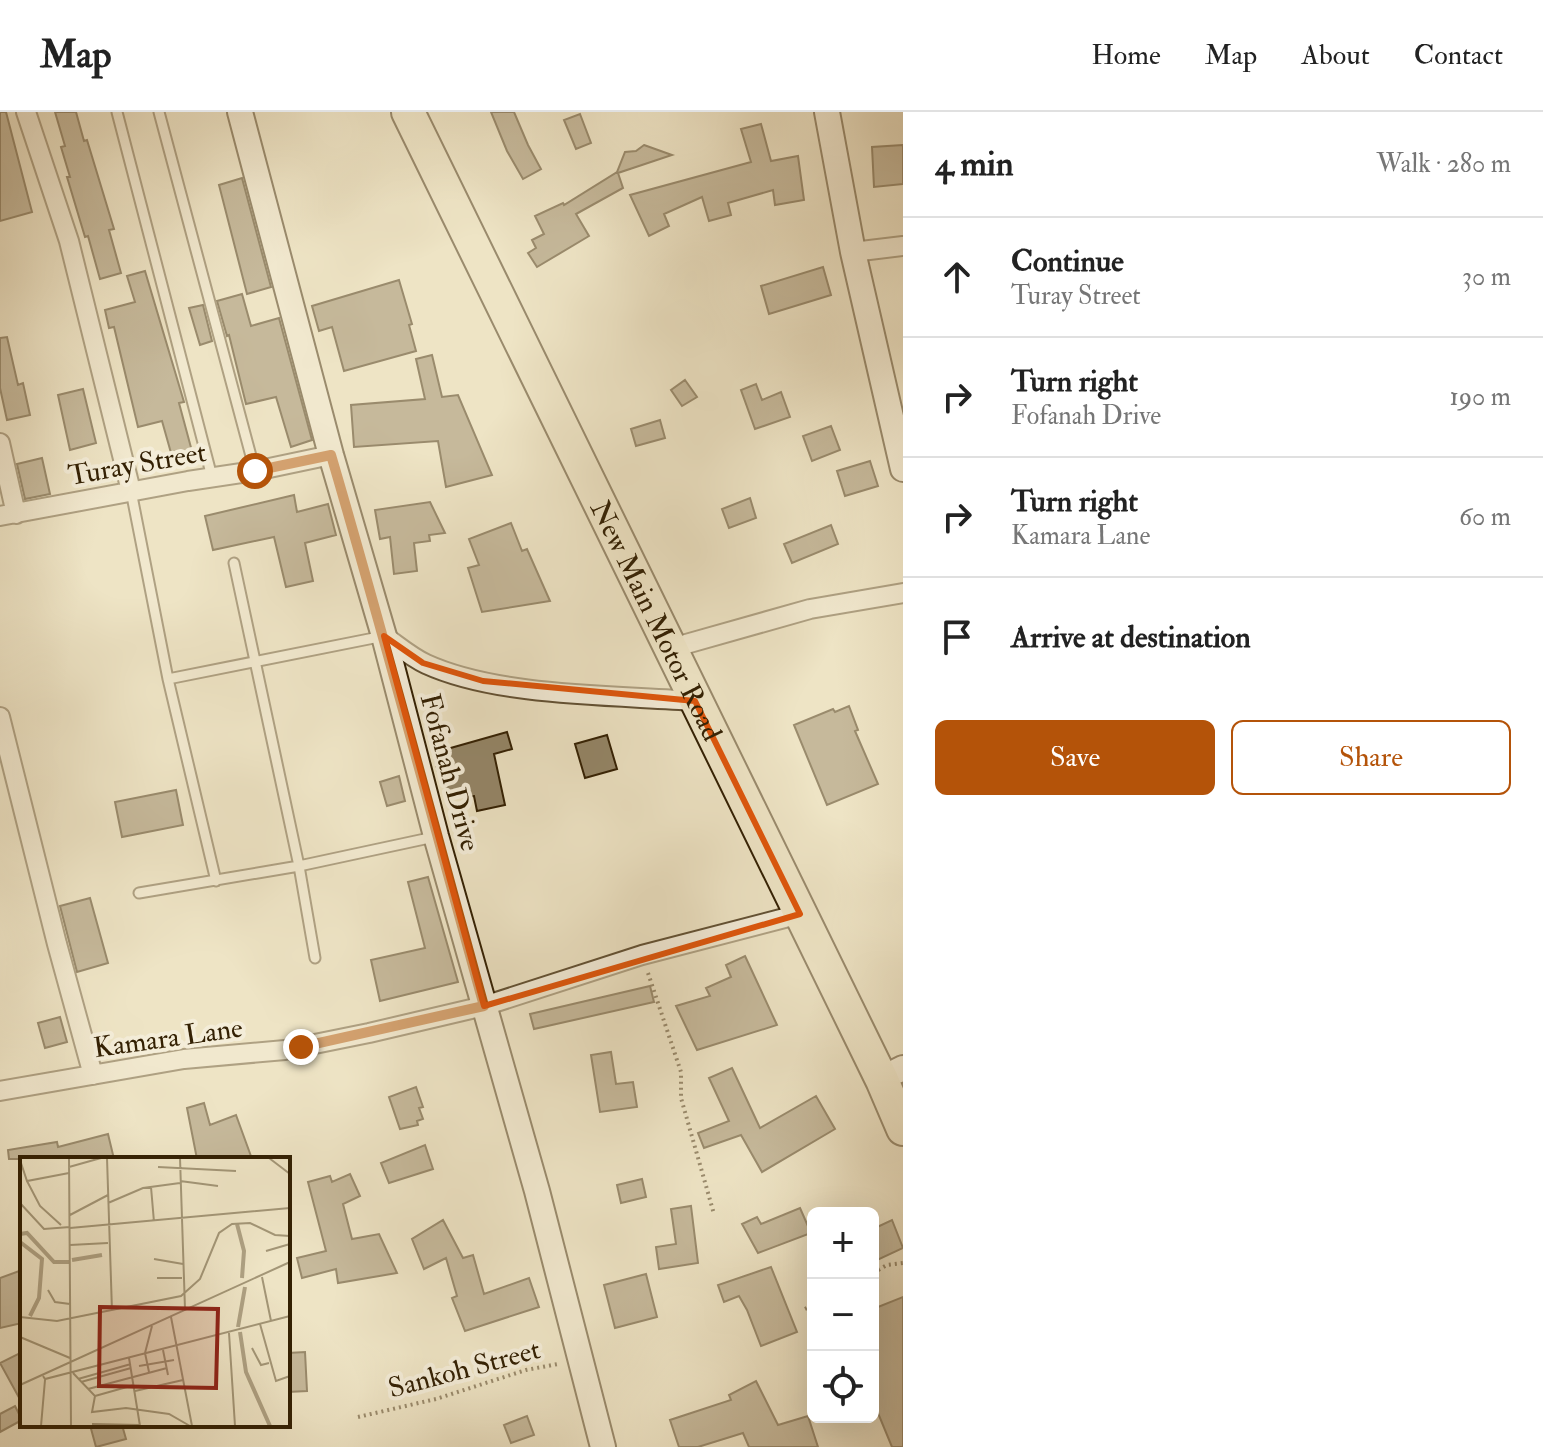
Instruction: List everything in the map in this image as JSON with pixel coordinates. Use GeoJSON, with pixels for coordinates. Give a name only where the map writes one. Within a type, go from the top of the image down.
{"type":"FeatureCollection","features":[{"type":"Feature","properties":{"kind":"highway","name":"New Main Motor Road"},"geometry":{"type":"LineString","coordinates":[[408,112],[903,1129]]}},
{"type":"Feature","properties":{"kind":"highway","name":"New Main Motor Road"},"geometry":{"type":"LineString","coordinates":[[430,112],[636,546],[901,1075]]}},
{"type":"Feature","properties":{"kind":"street"},"geometry":{"type":"LineString","coordinates":[[26,112],[69,241],[131,491]]}},
{"type":"Feature","properties":{"kind":"street","name":"Fofanah Drive"},"geometry":{"type":"LineString","coordinates":[[240,112],[331,455],[537,1191],[603,1447]]}},
{"type":"Feature","properties":{"kind":"street"},"geometry":{"type":"LineString","coordinates":[[827,112],[853,252],[903,469]]}},
{"type":"Feature","properties":{"kind":"street"},"geometry":{"type":"LineString","coordinates":[[853,252],[903,246]]}},
{"type":"Feature","properties":{"kind":"street"},"geometry":{"type":"LineString","coordinates":[[0,443],[8,515]]}},
{"type":"Feature","properties":{"kind":"street","name":"Turay Street"},"geometry":{"type":"LineString","coordinates":[[8,515],[331,455]]}},
{"type":"Feature","properties":{"kind":"street"},"geometry":{"type":"LineString","coordinates":[[686,644],[810,609],[903,593]]}},
{"type":"Feature","properties":{"kind":"street"},"geometry":{"type":"LineString","coordinates":[[384,636],[423,663],[483,681],[556,692],[695,701]]}},
{"type":"Feature","properties":{"kind":"street"},"geometry":{"type":"LineString","coordinates":[[0,717],[93,1075]]}},
{"type":"Feature","properties":{"kind":"street","name":"Kamara Lane"},"geometry":{"type":"LineString","coordinates":[[0,1091],[184,1059],[285,1050],[484,1006],[642,955],[800,914]]}},
{"type":"Feature","properties":{"kind":"lane"},"geometry":{"type":"LineString","coordinates":[[117,112],[212,477]]}},
{"type":"Feature","properties":{"kind":"lane"},"geometry":{"type":"LineString","coordinates":[[159,112],[255,471]]}},
{"type":"Feature","properties":{"kind":"lane"},"geometry":{"type":"LineString","coordinates":[[131,491],[168,679],[216,881]]}},
{"type":"Feature","properties":{"kind":"lane"},"geometry":{"type":"LineString","coordinates":[[234,563],[299,866],[315,958]]}},
{"type":"Feature","properties":{"kind":"lane"},"geometry":{"type":"LineString","coordinates":[[168,679],[384,636]]}},
{"type":"Feature","properties":{"kind":"lane"},"geometry":{"type":"LineString","coordinates":[[139,893],[299,866],[436,836]]}},
{"type":"Feature","properties":{"kind":"path"},"geometry":{"type":"LineString","coordinates":[[642,955],[681,1072],[681,1098],[714,1214]]}},
{"type":"Feature","properties":{"kind":"path"},"geometry":{"type":"LineString","coordinates":[[879,1270],[903,1263]]}},
{"type":"Feature","properties":{"kind":"path","name":"Sankoh Street"},"geometry":{"type":"LineString","coordinates":[[358,1417],[436,1399],[526,1370],[580,1359]]}},
{"type":"Feature","properties":{"kind":"highlighted area"},"geometry":{"type":"Polygon","coordinates":[[[384,636],[423,663],[483,681],[695,701],[800,914],[484,1006],[384,636]]]}},
{"type":"Feature","properties":{"kind":"building"},"geometry":{"type":"Polygon","coordinates":[[[0,112],[6,112],[32,212],[0,221],[0,112]]]}},
{"type":"Feature","properties":{"kind":"building"},"geometry":{"type":"Polygon","coordinates":[[[55,112],[76,112],[114,229],[109,230],[121,273],[100,279],[67,177],[70,177],[61,147],[65,146],[55,112]]]}},
{"type":"Feature","properties":{"kind":"building"},"geometry":{"type":"Polygon","coordinates":[[[491,112],[514,112],[541,169],[523,179],[491,112]]]}},
{"type":"Feature","properties":{"kind":"building"},"geometry":{"type":"Polygon","coordinates":[[[580,114],[591,143],[576,149],[564,120],[580,114]]]}},
{"type":"Feature","properties":{"kind":"building"},"geometry":{"type":"Polygon","coordinates":[[[761,124],[771,161],[798,156],[804,200],[775,205],[773,190],[728,203],[731,215],[709,221],[702,197],[664,214],[669,226],[649,236],[630,195],[751,162],[741,129],[761,124]]]}},
{"type":"Feature","properties":{"kind":"building"},"geometry":{"type":"Polygon","coordinates":[[[644,145],[672,155],[618,173],[623,188],[576,214],[589,236],[537,267],[528,253],[536,248],[532,240],[544,234],[535,216],[564,205],[617,172],[625,152],[636,151],[644,145]]]}},
{"type":"Feature","properties":{"kind":"building"},"geometry":{"type":"Polygon","coordinates":[[[903,145],[903,184],[874,187],[872,147],[903,145]]]}},
{"type":"Feature","properties":{"kind":"building"},"geometry":{"type":"Polygon","coordinates":[[[242,178],[271,287],[247,294],[219,185],[242,178]]]}},
{"type":"Feature","properties":{"kind":"building"},"geometry":{"type":"Polygon","coordinates":[[[823,267],[831,295],[769,314],[761,286],[823,267]]]}},
{"type":"Feature","properties":{"kind":"building"},"geometry":{"type":"Polygon","coordinates":[[[145,271],[184,402],[179,403],[193,455],[173,460],[162,421],[138,427],[114,327],[109,328],[105,310],[135,302],[127,276],[145,271]]]}},
{"type":"Feature","properties":{"kind":"building"},"geometry":{"type":"Polygon","coordinates":[[[399,280],[416,351],[344,371],[332,327],[319,331],[312,306],[399,280]]]}},
{"type":"Feature","properties":{"kind":"building"},"geometry":{"type":"Polygon","coordinates":[[[242,294],[251,326],[279,318],[312,440],[291,447],[276,397],[246,404],[217,301],[242,294]]]}},
{"type":"Feature","properties":{"kind":"building"},"geometry":{"type":"Polygon","coordinates":[[[203,305],[212,341],[200,345],[189,308],[203,305]]]}},
{"type":"Feature","properties":{"kind":"building"},"geometry":{"type":"Polygon","coordinates":[[[7,337],[18,385],[23,383],[30,415],[7,420],[0,388],[0,338],[7,337]]]}},
{"type":"Feature","properties":{"kind":"building"},"geometry":{"type":"Polygon","coordinates":[[[432,355],[442,397],[458,395],[492,475],[446,487],[438,441],[354,447],[351,405],[425,399],[416,359],[432,355]]]}},
{"type":"Feature","properties":{"kind":"building"},"geometry":{"type":"Polygon","coordinates":[[[685,380],[697,397],[682,406],[671,390],[685,380]]]}},
{"type":"Feature","properties":{"kind":"building"},"geometry":{"type":"Polygon","coordinates":[[[756,384],[762,400],[781,392],[790,417],[755,429],[741,390],[756,384]]]}},
{"type":"Feature","properties":{"kind":"building"},"geometry":{"type":"Polygon","coordinates":[[[83,389],[96,443],[70,450],[58,395],[83,389]]]}},
{"type":"Feature","properties":{"kind":"building"},"geometry":{"type":"Polygon","coordinates":[[[660,420],[665,438],[636,446],[631,429],[660,420]]]}},
{"type":"Feature","properties":{"kind":"building"},"geometry":{"type":"Polygon","coordinates":[[[831,426],[840,450],[812,461],[803,436],[831,426]]]}},
{"type":"Feature","properties":{"kind":"building"},"geometry":{"type":"Polygon","coordinates":[[[42,458],[50,494],[25,499],[17,464],[42,458]]]}},
{"type":"Feature","properties":{"kind":"building"},"geometry":{"type":"Polygon","coordinates":[[[870,461],[878,486],[845,496],[837,471],[870,461]]]}},
{"type":"Feature","properties":{"kind":"building"},"geometry":{"type":"Polygon","coordinates":[[[294,495],[297,512],[328,504],[336,535],[305,543],[313,581],[286,587],[274,537],[213,550],[205,516],[294,495]]]}},
{"type":"Feature","properties":{"kind":"building"},"geometry":{"type":"Polygon","coordinates":[[[750,498],[756,518],[729,528],[722,509],[750,498]]]}},
{"type":"Feature","properties":{"kind":"building"},"geometry":{"type":"Polygon","coordinates":[[[430,502],[445,533],[429,535],[430,541],[414,543],[417,571],[394,574],[390,537],[380,539],[375,510],[430,502]]]}},
{"type":"Feature","properties":{"kind":"building"},"geometry":{"type":"Polygon","coordinates":[[[511,523],[522,551],[527,549],[550,601],[482,612],[468,568],[479,565],[469,539],[511,523]]]}},
{"type":"Feature","properties":{"kind":"building"},"geometry":{"type":"Polygon","coordinates":[[[831,525],[838,544],[792,563],[784,544],[831,525]]]}},
{"type":"Feature","properties":{"kind":"building"},"geometry":{"type":"Polygon","coordinates":[[[849,706],[858,730],[855,731],[878,784],[827,805],[794,725],[849,706]]]}},
{"type":"Feature","properties":{"kind":"building"},"geometry":{"type":"Polygon","coordinates":[[[507,732],[512,749],[494,754],[505,805],[477,811],[474,796],[447,798],[445,770],[438,772],[433,753],[507,732]]]}},
{"type":"Feature","properties":{"kind":"building"},"geometry":{"type":"Polygon","coordinates":[[[607,735],[617,769],[585,778],[575,744],[607,735]]]}},
{"type":"Feature","properties":{"kind":"building"},"geometry":{"type":"Polygon","coordinates":[[[399,776],[405,801],[387,806],[380,782],[399,776]]]}},
{"type":"Feature","properties":{"kind":"building"},"geometry":{"type":"Polygon","coordinates":[[[176,790],[183,825],[122,837],[115,802],[176,790]]]}},
{"type":"Feature","properties":{"kind":"building"},"geometry":{"type":"Polygon","coordinates":[[[428,877],[458,982],[380,1001],[371,960],[425,948],[408,882],[428,877]]]}},
{"type":"Feature","properties":{"kind":"building"},"geometry":{"type":"Polygon","coordinates":[[[90,898],[108,963],[77,972],[60,906],[90,898]]]}},
{"type":"Feature","properties":{"kind":"building"},"geometry":{"type":"Polygon","coordinates":[[[745,956],[777,1025],[697,1050],[676,1006],[710,996],[706,988],[731,977],[726,965],[745,956]]]}},
{"type":"Feature","properties":{"kind":"building"},"geometry":{"type":"Polygon","coordinates":[[[650,986],[654,1002],[534,1029],[530,1014],[650,986]]]}},
{"type":"Feature","properties":{"kind":"building"},"geometry":{"type":"Polygon","coordinates":[[[60,1017],[67,1042],[45,1048],[38,1023],[60,1017]]]}},
{"type":"Feature","properties":{"kind":"building"},"geometry":{"type":"Polygon","coordinates":[[[611,1052],[616,1084],[633,1082],[637,1107],[600,1112],[591,1055],[611,1052]]]}},
{"type":"Feature","properties":{"kind":"building"},"geometry":{"type":"Polygon","coordinates":[[[732,1068],[760,1128],[816,1096],[835,1129],[762,1172],[741,1135],[704,1148],[698,1133],[729,1121],[709,1078],[732,1068]]]}},
{"type":"Feature","properties":{"kind":"building"},"geometry":{"type":"Polygon","coordinates":[[[416,1087],[423,1107],[419,1108],[423,1119],[417,1121],[418,1125],[400,1129],[389,1097],[416,1087]]]}},
{"type":"Feature","properties":{"kind":"building"},"geometry":{"type":"Polygon","coordinates":[[[204,1103],[210,1125],[236,1115],[251,1157],[197,1157],[187,1108],[204,1103]]]}},
{"type":"Feature","properties":{"kind":"building"},"geometry":{"type":"Polygon","coordinates":[[[108,1134],[114,1157],[9,1159],[8,1150],[57,1142],[58,1147],[108,1134]]]}},
{"type":"Feature","properties":{"kind":"building"},"geometry":{"type":"Polygon","coordinates":[[[425,1145],[433,1169],[389,1183],[381,1163],[425,1145]]]}},
{"type":"Feature","properties":{"kind":"building"},"geometry":{"type":"Polygon","coordinates":[[[350,1174],[360,1196],[343,1204],[352,1239],[379,1234],[397,1273],[338,1283],[336,1269],[302,1278],[297,1258],[326,1251],[308,1182],[330,1176],[332,1182],[350,1174]]]}},
{"type":"Feature","properties":{"kind":"building"},"geometry":{"type":"Polygon","coordinates":[[[642,1179],[646,1197],[621,1203],[617,1185],[642,1179]]]}},
{"type":"Feature","properties":{"kind":"building"},"geometry":{"type":"Polygon","coordinates":[[[691,1206],[698,1263],[659,1269],[656,1247],[676,1244],[671,1209],[691,1206]]]}},
{"type":"Feature","properties":{"kind":"building"},"geometry":{"type":"Polygon","coordinates":[[[800,1208],[807,1224],[807,1235],[758,1253],[742,1224],[757,1217],[761,1224],[800,1208]]]}},
{"type":"Feature","properties":{"kind":"building"},"geometry":{"type":"Polygon","coordinates":[[[443,1220],[463,1258],[473,1255],[484,1294],[529,1278],[539,1307],[465,1331],[452,1298],[457,1296],[446,1258],[424,1269],[412,1239],[443,1220]]]}},
{"type":"Feature","properties":{"kind":"building"},"geometry":{"type":"Polygon","coordinates":[[[892,1220],[903,1248],[879,1259],[879,1226],[892,1220]]]}},
{"type":"Feature","properties":{"kind":"building"},"geometry":{"type":"Polygon","coordinates":[[[771,1267],[797,1332],[761,1346],[739,1296],[724,1302],[718,1285],[771,1267]]]}},
{"type":"Feature","properties":{"kind":"building"},"geometry":{"type":"Polygon","coordinates":[[[20,1271],[20,1323],[0,1328],[0,1278],[20,1271]]]}},
{"type":"Feature","properties":{"kind":"building"},"geometry":{"type":"Polygon","coordinates":[[[646,1274],[657,1317],[615,1328],[604,1285],[646,1274]]]}},
{"type":"Feature","properties":{"kind":"building"},"geometry":{"type":"Polygon","coordinates":[[[903,1297],[903,1447],[892,1447],[879,1416],[879,1307],[903,1297]]]}},
{"type":"Feature","properties":{"kind":"building"},"geometry":{"type":"Polygon","coordinates":[[[305,1352],[307,1391],[290,1392],[290,1353],[305,1352]]]}},
{"type":"Feature","properties":{"kind":"building"},"geometry":{"type":"Polygon","coordinates":[[[20,1353],[20,1399],[0,1363],[20,1353]]]}},
{"type":"Feature","properties":{"kind":"building"},"geometry":{"type":"Polygon","coordinates":[[[756,1381],[778,1425],[807,1416],[818,1447],[749,1447],[743,1433],[698,1447],[679,1447],[670,1420],[731,1400],[729,1395],[756,1381]]]}},
{"type":"Feature","properties":{"kind":"building"},"geometry":{"type":"Polygon","coordinates":[[[15,1406],[20,1421],[0,1432],[0,1414],[15,1406]]]}},
{"type":"Feature","properties":{"kind":"building"},"geometry":{"type":"Polygon","coordinates":[[[527,1416],[534,1435],[511,1443],[504,1425],[527,1416]]]}},
{"type":"Feature","properties":{"kind":"building"},"geometry":{"type":"Polygon","coordinates":[[[91,1427],[123,1427],[126,1439],[96,1447],[91,1427]]]}},
{"type":"Feature","properties":{"kind":"route"},"geometry":{"type":"LineString","coordinates":[[255,471],[331,455],[384,636],[484,1006],[301,1047]]}}]}
